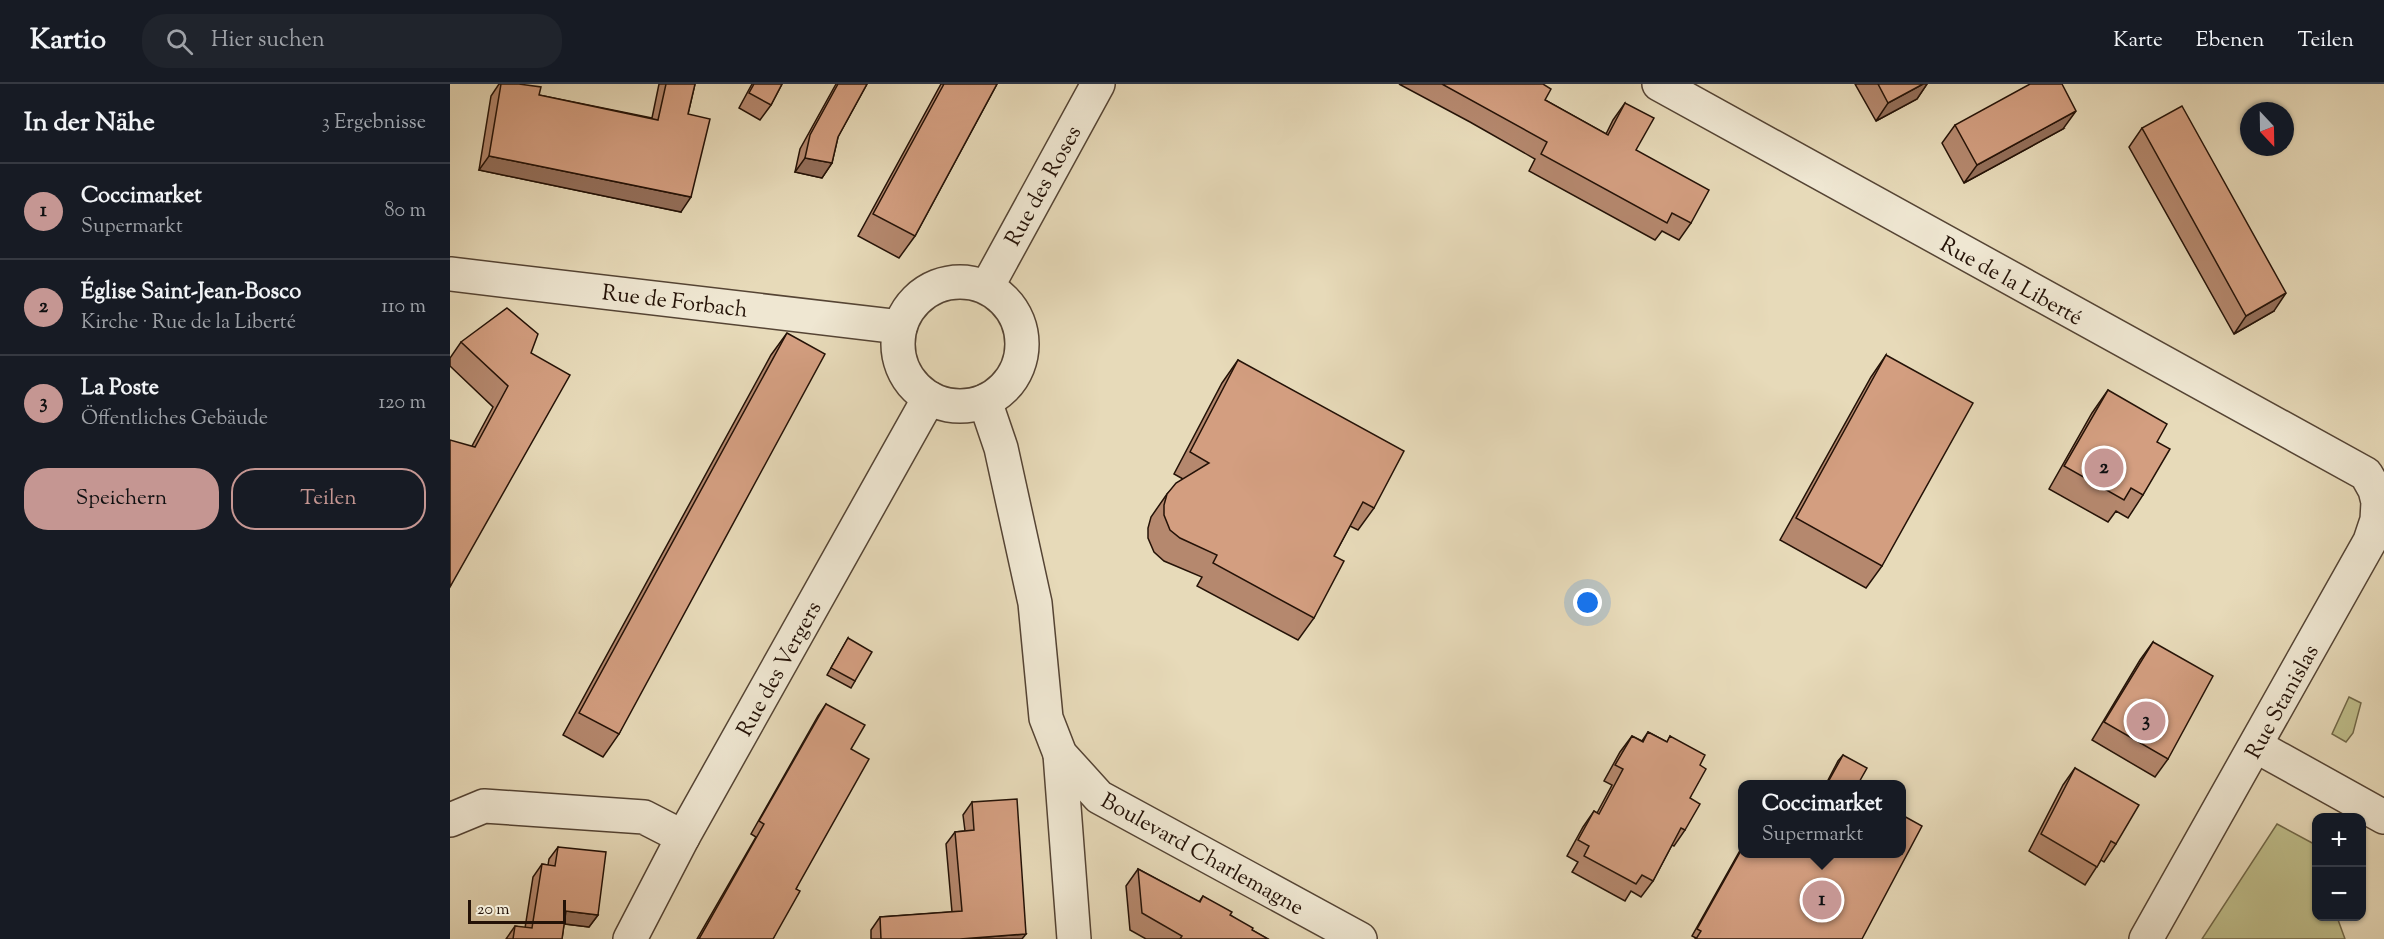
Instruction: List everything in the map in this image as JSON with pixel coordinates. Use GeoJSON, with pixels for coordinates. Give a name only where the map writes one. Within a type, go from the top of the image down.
{"type":"FeatureCollection","features":[{"type":"Feature","properties":{"kind":"street","name":"Rue des Roses"},"geometry":{"type":"LineString","coordinates":[[987,287],[1098,84]]}},
{"type":"Feature","properties":{"kind":"street","name":"Rue de la Liberté"},"geometry":{"type":"LineString","coordinates":[[1659,84],[2375,471]]}},
{"type":"Feature","properties":{"kind":"street","name":"Rue de Forbach"},"geometry":{"type":"LineString","coordinates":[[450,274],[900,327]]}},
{"type":"Feature","properties":{"kind":"street"},"geometry":{"type":"LineString","coordinates":[[958,281],[987,287],[1008,303],[1021,326],[1023,337],[1021,359],[1008,384],[985,401],[956,406],[929,398],[918,390],[905,373],[898,351],[900,327],[911,305],[928,290],[958,281]]}},
{"type":"Feature","properties":{"kind":"street","name":"Rue des Vergers"},"geometry":{"type":"LineString","coordinates":[[630,939],[683,837],[929,398]]}},
{"type":"Feature","properties":{"kind":"street","name":"Boulevard Charlemagne"},"geometry":{"type":"LineString","coordinates":[[985,401],[1000,448],[1035,603],[1046,718],[1060,754],[1099,798],[1360,939]]}},
{"type":"Feature","properties":{"kind":"street","name":"Rue Stanislas"},"geometry":{"type":"LineString","coordinates":[[2146,939],[2370,541],[2377,520],[2375,471]]}},
{"type":"Feature","properties":{"kind":"street"},"geometry":{"type":"LineString","coordinates":[[2256,746],[2384,818]]}},
{"type":"Feature","properties":{"kind":"street"},"geometry":{"type":"LineString","coordinates":[[1060,754],[1074,939]]}},
{"type":"Feature","properties":{"kind":"street"},"geometry":{"type":"LineString","coordinates":[[450,820],[484,806],[644,818],[683,837]]}},
{"type":"Feature","properties":{"kind":"shaded area"},"geometry":{"type":"Polygon","coordinates":[[[2349,697],[2361,703],[2353,733],[2346,742],[2332,734],[2349,697]]]}},
{"type":"Feature","properties":{"kind":"shaded area"},"geometry":{"type":"Polygon","coordinates":[[[2277,824],[2312,843],[2312,921],[2338,921],[2345,939],[2202,939],[2277,824]]]}},
{"type":"Feature","properties":{"kind":"building"},"geometry":{"type":"Polygon","coordinates":[[[501,84],[541,87],[539,95],[658,120],[666,84],[695,84],[688,114],[710,119],[691,197],[489,156],[501,84]]]}},
{"type":"Feature","properties":{"kind":"building"},"geometry":{"type":"Polygon","coordinates":[[[754,84],[782,84],[771,105],[749,93],[754,84]]]}},
{"type":"Feature","properties":{"kind":"building"},"geometry":{"type":"Polygon","coordinates":[[[838,84],[867,84],[838,137],[832,163],[805,158],[810,135],[838,84]]]}},
{"type":"Feature","properties":{"kind":"building"},"geometry":{"type":"Polygon","coordinates":[[[944,84],[997,84],[915,236],[873,214],[944,84]]]}},
{"type":"Feature","properties":{"kind":"building"},"geometry":{"type":"Polygon","coordinates":[[[1442,84],[1543,84],[1551,89],[1545,100],[1608,135],[1625,103],[1654,118],[1636,150],[1709,190],[1691,223],[1672,213],[1667,223],[1541,154],[1547,142],[1442,84]]]}},
{"type":"Feature","properties":{"kind":"building"},"geometry":{"type":"Polygon","coordinates":[[[1878,84],[1923,84],[1888,103],[1878,84]]]}},
{"type":"Feature","properties":{"kind":"building"},"geometry":{"type":"Polygon","coordinates":[[[2030,84],[2062,84],[2076,111],[1977,165],[1955,125],[2030,84]]]}},
{"type":"Feature","properties":{"kind":"building"},"geometry":{"type":"Polygon","coordinates":[[[2182,106],[2286,293],[2246,316],[2142,128],[2182,106]]]}},
{"type":"Feature","properties":{"kind":"building"},"geometry":{"type":"Polygon","coordinates":[[[507,308],[538,334],[531,353],[570,375],[450,587],[450,440],[475,447],[508,386],[461,342],[507,308]]]}},
{"type":"Feature","properties":{"kind":"building"},"geometry":{"type":"Polygon","coordinates":[[[787,333],[825,354],[619,734],[579,713],[787,333]]]}},
{"type":"Feature","properties":{"kind":"building"},"geometry":{"type":"Polygon","coordinates":[[[1886,355],[1973,403],[1882,566],[1796,518],[1886,355]]]}},
{"type":"Feature","properties":{"kind":"building"},"geometry":{"type":"Polygon","coordinates":[[[1238,360],[1404,451],[1374,508],[1363,502],[1334,556],[1344,561],[1314,618],[1213,563],[1217,555],[1180,538],[1170,530],[1164,515],[1167,494],[1176,483],[1209,463],[1190,452],[1238,360]]]}},
{"type":"Feature","properties":{"kind":"building"},"geometry":{"type":"Polygon","coordinates":[[[2108,390],[2167,424],[2157,442],[2170,449],[2143,495],[2131,488],[2124,500],[2064,466],[2108,390]]]}},
{"type":"Feature","properties":{"kind":"building"},"geometry":{"type":"Polygon","coordinates":[[[848,638],[872,652],[855,681],[831,668],[848,638]]]}},
{"type":"Feature","properties":{"kind":"building"},"geometry":{"type":"Polygon","coordinates":[[[2153,642],[2213,676],[2168,759],[2104,722],[2153,642]]]}},
{"type":"Feature","properties":{"kind":"building"},"geometry":{"type":"Polygon","coordinates":[[[826,704],[865,725],[851,749],[869,759],[796,889],[800,891],[773,939],[699,939],[764,824],[759,821],[826,704]]]}},
{"type":"Feature","properties":{"kind":"building"},"geometry":{"type":"Polygon","coordinates":[[[1648,732],[1667,742],[1670,736],[1705,755],[1700,765],[1706,769],[1690,798],[1700,804],[1685,830],[1681,828],[1653,881],[1642,875],[1636,884],[1584,856],[1589,846],[1578,840],[1594,811],[1599,814],[1623,769],[1615,765],[1632,736],[1643,742],[1648,732]]]}},
{"type":"Feature","properties":{"kind":"building"},"geometry":{"type":"Polygon","coordinates":[[[1843,755],[1867,768],[1860,780],[1829,780],[1843,755]]]}},
{"type":"Feature","properties":{"kind":"building"},"geometry":{"type":"Polygon","coordinates":[[[2075,768],[2139,805],[2116,844],[2111,841],[2097,867],[2041,834],[2075,768]]]}},
{"type":"Feature","properties":{"kind":"building"},"geometry":{"type":"Polygon","coordinates":[[[1017,799],[1026,934],[960,939],[881,939],[880,917],[962,911],[955,832],[974,830],[972,802],[1017,799]]]}},
{"type":"Feature","properties":{"kind":"building"},"geometry":{"type":"Polygon","coordinates":[[[1906,817],[1922,826],[1906,856],[1906,817]]]}},
{"type":"Feature","properties":{"kind":"building"},"geometry":{"type":"Polygon","coordinates":[[[558,847],[606,852],[598,915],[566,911],[562,939],[513,939],[515,926],[532,928],[542,864],[555,866],[558,847]]]}},
{"type":"Feature","properties":{"kind":"building"},"geometry":{"type":"Polygon","coordinates":[[[1738,856],[1738,858],[1905,858],[1862,939],[1696,939],[1701,931],[1697,929],[1738,856]]]}},
{"type":"Feature","properties":{"kind":"building"},"geometry":{"type":"Polygon","coordinates":[[[1138,869],[1200,902],[1203,896],[1232,912],[1230,915],[1268,939],[1180,939],[1182,936],[1142,913],[1138,869]]]}},
{"type":"Feature","properties":{"kind":"place","name":"Église Saint-Jean-Bosco"},"geometry":{"type":"Point","coordinates":[2104,468]}},
{"type":"Feature","properties":{"kind":"place","name":"La Poste"},"geometry":{"type":"Point","coordinates":[2146,721]}},
{"type":"Feature","properties":{"kind":"place","name":"Coccimarket"},"geometry":{"type":"Point","coordinates":[1822,900]}}]}
